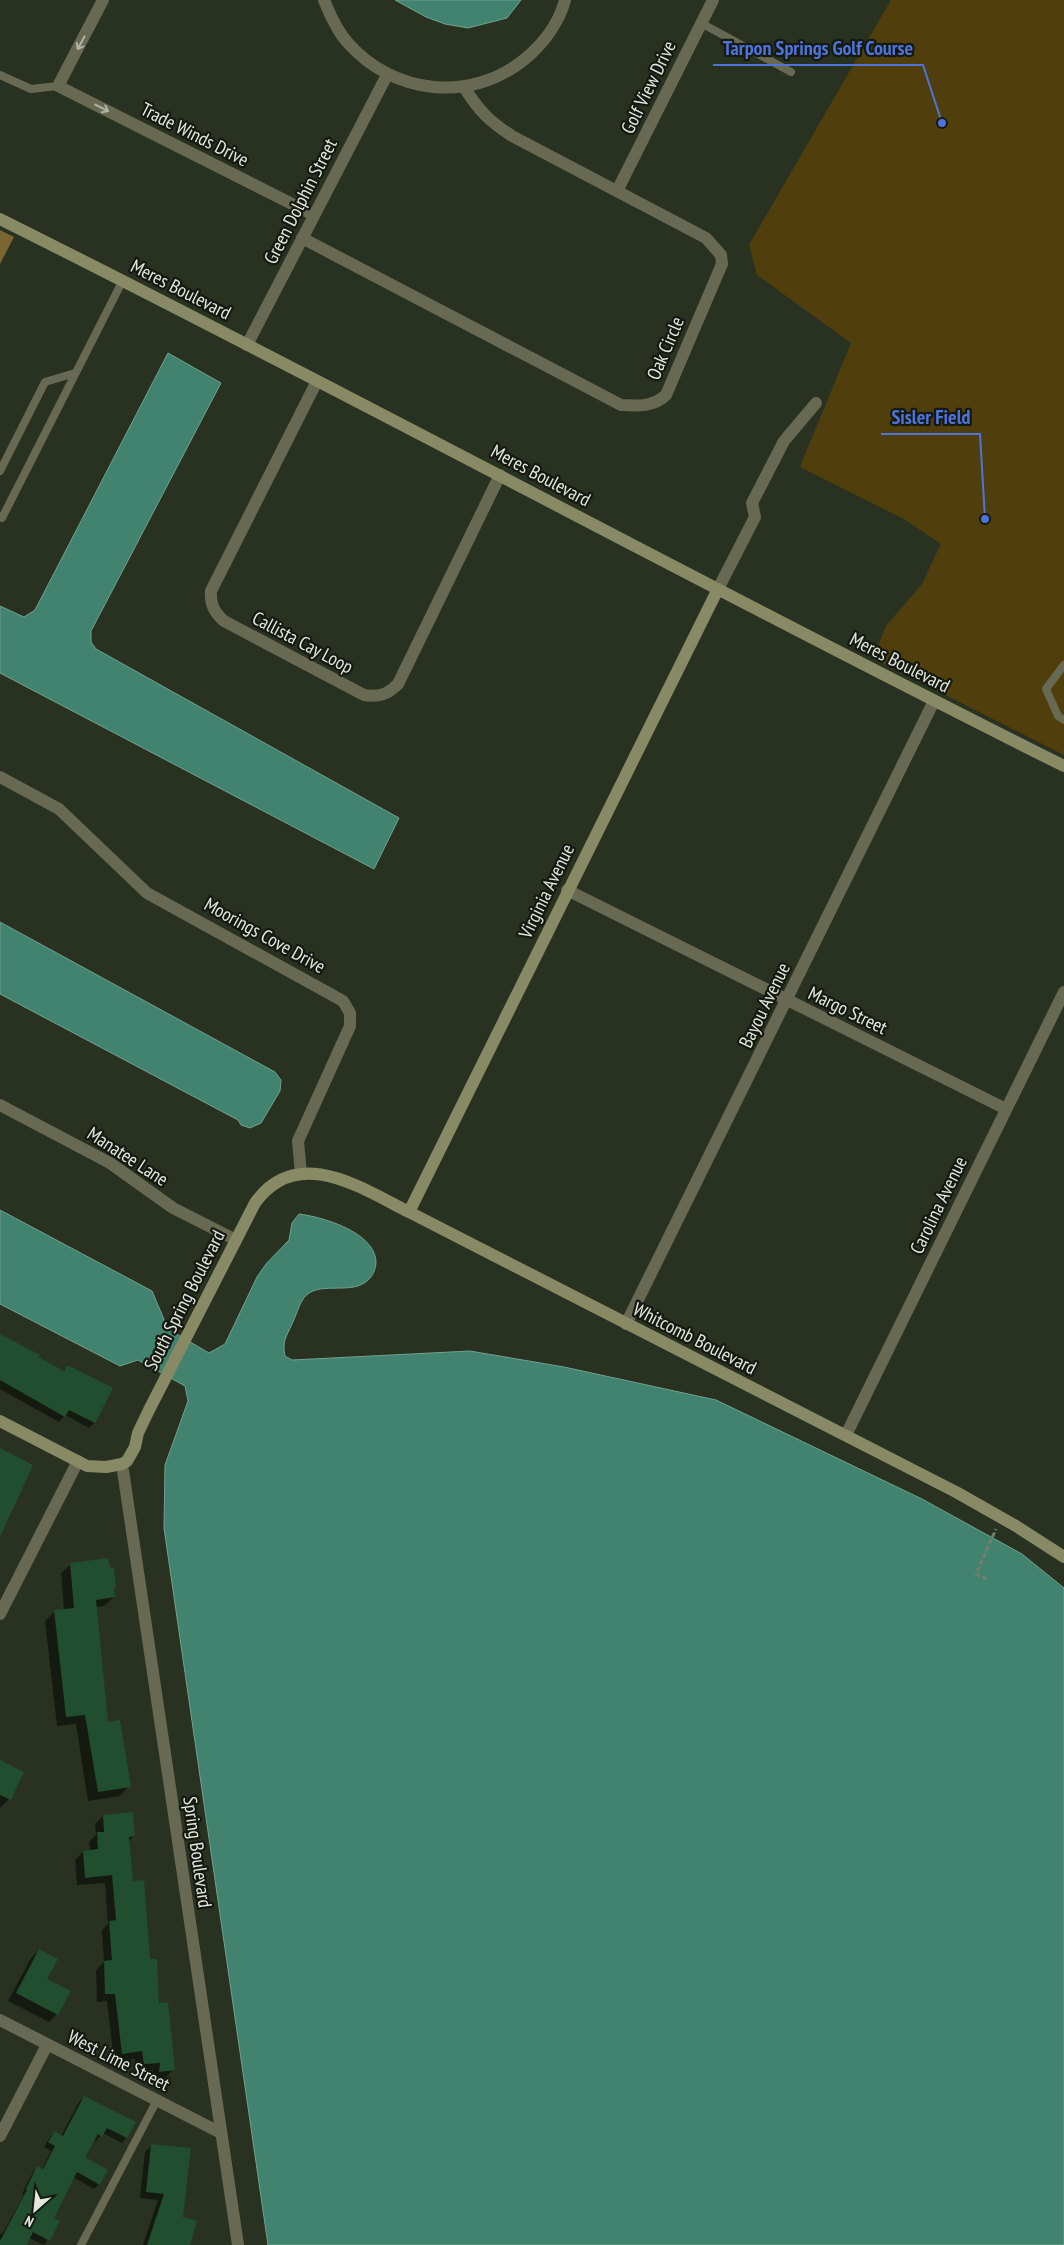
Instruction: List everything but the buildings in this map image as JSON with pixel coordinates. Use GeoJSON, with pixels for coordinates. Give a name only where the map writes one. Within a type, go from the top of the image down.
{"type":"FeatureCollection","features":[{"type":"Feature","properties":{"kind":"street"},"geometry":{"type":"LineString","coordinates":[[58,86],[103,0]]}},
{"type":"Feature","properties":{"kind":"street"},"geometry":{"type":"LineString","coordinates":[[324,0],[332,20],[347,42],[365,60],[387,75],[420,86],[438,88],[464,87],[498,76],[514,68],[535,51],[552,30],[565,0]]}},
{"type":"Feature","properties":{"kind":"street","name":"Golf View Drive"},"geometry":{"type":"LineString","coordinates":[[617,191],[713,0]]}},
{"type":"Feature","properties":{"kind":"street","name":"Green Dolphin Street"},"geometry":{"type":"LineString","coordinates":[[247,345],[387,75]]}},
{"type":"Feature","properties":{"kind":"street","name":"Trade Winds Drive"},"geometry":{"type":"LineString","coordinates":[[58,86],[314,215]]}},
{"type":"Feature","properties":{"kind":"street","name":"Oak Circle"},"geometry":{"type":"LineString","coordinates":[[302,238],[621,405],[647,405],[658,402],[666,395],[722,264],[721,255],[706,238],[512,136],[489,121],[478,109],[464,87]]}},
{"type":"Feature","properties":{"kind":"street","name":"Meres Boulevard"},"geometry":{"type":"LineString","coordinates":[[0,219],[123,280],[934,702],[1064,766]]}},
{"type":"Feature","properties":{"kind":"street","name":"Callista Cay Loop"},"geometry":{"type":"LineString","coordinates":[[317,381],[211,591],[211,601],[217,615],[224,622],[364,695],[381,696],[390,692],[398,684],[500,475]]}},
{"type":"Feature","properties":{"kind":"street"},"geometry":{"type":"LineString","coordinates":[[718,589],[755,517],[752,503],[784,441],[816,403]]}},
{"type":"Feature","properties":{"kind":"street","name":"Virginia Avenue"},"geometry":{"type":"LineString","coordinates":[[409,1212],[567,890],[718,589]]}},
{"type":"Feature","properties":{"kind":"street","name":"Bayou Avenue"},"geometry":{"type":"LineString","coordinates":[[626,1324],[934,702]]}},
{"type":"Feature","properties":{"kind":"street","name":"Moorings Cove Drive"},"geometry":{"type":"LineString","coordinates":[[0,777],[59,809],[147,893],[344,1001],[350,1013],[350,1026],[298,1141],[301,1174]]}},
{"type":"Feature","properties":{"kind":"street","name":"Moorings Cove Drive"},"geometry":{"type":"LineString","coordinates":[[0,785],[22,789]]}},
{"type":"Feature","properties":{"kind":"street","name":"Margo Street"},"geometry":{"type":"LineString","coordinates":[[567,890],[1006,1109]]}},
{"type":"Feature","properties":{"kind":"street","name":"Carolina Avenue"},"geometry":{"type":"LineString","coordinates":[[846,1435],[1064,992]]}},
{"type":"Feature","properties":{"kind":"street","name":"Manatee Lane"},"geometry":{"type":"LineString","coordinates":[[0,1105],[110,1163],[173,1208],[236,1240]]}},
{"type":"Feature","properties":{"kind":"street","name":"Whitcomb Boulevard"},"geometry":{"type":"LineString","coordinates":[[301,1174],[336,1176],[409,1212],[977,1503],[1064,1555]]}},
{"type":"Feature","properties":{"kind":"street","name":"South Spring Boulevard"},"geometry":{"type":"LineString","coordinates":[[122,1464],[127,1461],[136,1447],[144,1419],[261,1194],[280,1180],[301,1174]]}},
{"type":"Feature","properties":{"kind":"street"},"geometry":{"type":"LineString","coordinates":[[0,1421],[78,1461],[94,1467],[122,1464]]}},
{"type":"Feature","properties":{"kind":"street"},"geometry":{"type":"LineString","coordinates":[[0,1614],[78,1461]]}},
{"type":"Feature","properties":{"kind":"street","name":"Spring Boulevard"},"geometry":{"type":"LineString","coordinates":[[122,1464],[238,2245]]}},
{"type":"Feature","properties":{"kind":"street","name":"West Lime Street"},"geometry":{"type":"LineString","coordinates":[[0,2020],[221,2133]]}},
{"type":"Feature","properties":{"kind":"street"},"geometry":{"type":"LineString","coordinates":[[0,2136],[47,2045]]}},
{"type":"Feature","properties":{"kind":"lane"},"geometry":{"type":"LineString","coordinates":[[701,23],[791,72]]}},
{"type":"Feature","properties":{"kind":"lane"},"geometry":{"type":"LineString","coordinates":[[0,75],[31,89],[58,86]]}},
{"type":"Feature","properties":{"kind":"lane"},"geometry":{"type":"LineString","coordinates":[[0,517],[2,518],[123,280]]}},
{"type":"Feature","properties":{"kind":"lane"},"geometry":{"type":"LineString","coordinates":[[0,471],[45,382],[75,374]]}},
{"type":"Feature","properties":{"kind":"lane"},"geometry":{"type":"LineString","coordinates":[[1064,665],[1046,689],[1058,716],[1064,720]]}},
{"type":"Feature","properties":{"kind":"lane"},"geometry":{"type":"LineString","coordinates":[[81,2245],[157,2100]]}},
{"type":"Feature","properties":{"kind":"path"},"geometry":{"type":"LineString","coordinates":[[987,1579],[976,1574],[997,1526]]}},
{"type":"Feature","properties":{"kind":"shaded area"},"geometry":{"type":"Polygon","coordinates":[[[891,0],[1064,0],[1064,755],[873,658],[886,626],[922,584],[941,544],[904,519],[800,467],[851,343],[757,275],[749,245],[891,0]]]}},
{"type":"Feature","properties":{"kind":"shaded area"},"geometry":{"type":"Polygon","coordinates":[[[0,230],[14,237],[0,264],[0,230]]]}},
{"type":"Feature","properties":{"kind":"water"},"geometry":{"type":"Polygon","coordinates":[[[395,0],[521,0],[507,18],[468,28],[445,24],[426,17],[395,0]]]}},
{"type":"Feature","properties":{"kind":"water"},"geometry":{"type":"Polygon","coordinates":[[[168,353],[221,383],[91,631],[91,642],[96,649],[399,818],[374,869],[0,673],[0,606],[24,617],[35,610],[168,353]]]}},
{"type":"Feature","properties":{"kind":"water"},"geometry":{"type":"Polygon","coordinates":[[[0,922],[275,1072],[281,1080],[280,1091],[261,1123],[250,1128],[241,1125],[238,1120],[0,994],[0,922]]]}},
{"type":"Feature","properties":{"kind":"water"},"geometry":{"type":"Polygon","coordinates":[[[0,1210],[152,1291],[168,1329],[209,1353],[225,1344],[257,1277],[266,1264],[289,1240],[292,1223],[299,1214],[333,1223],[357,1234],[366,1242],[373,1251],[376,1261],[375,1270],[367,1281],[360,1285],[325,1288],[309,1293],[303,1299],[284,1343],[285,1356],[292,1360],[470,1351],[564,1367],[716,1400],[922,1499],[1022,1554],[1064,1588],[1064,2245],[268,2245],[164,1528],[165,1465],[188,1401],[185,1386],[138,1360],[120,1366],[0,1304],[0,1210]]]}},
{"type":"Feature","properties":{"kind":"place","name":"Tarpon Springs Golf Course"},"geometry":{"type":"Point","coordinates":[942,123]}},
{"type":"Feature","properties":{"kind":"place","name":"Sisler Field"},"geometry":{"type":"Point","coordinates":[985,519]}}]}
